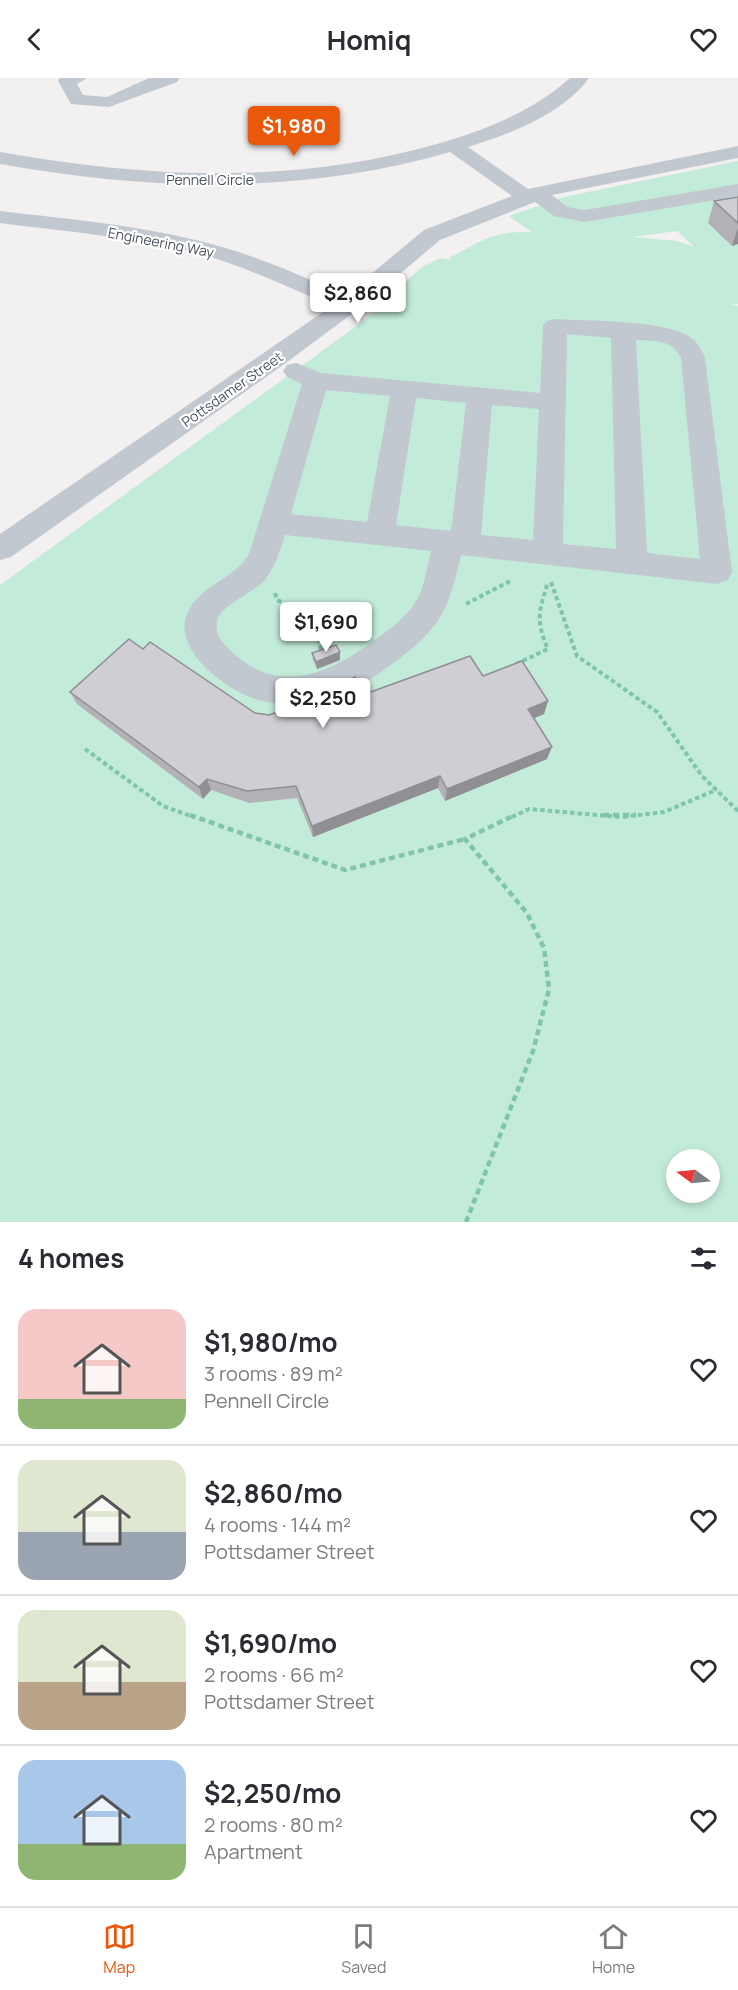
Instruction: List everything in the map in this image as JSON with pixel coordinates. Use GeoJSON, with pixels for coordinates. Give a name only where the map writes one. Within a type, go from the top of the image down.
{"type":"FeatureCollection","features":[{"type":"Feature","properties":{"kind":"street"},"geometry":{"type":"LineString","coordinates":[[70,79],[77,100],[109,102],[157,81],[171,78]]}},
{"type":"Feature","properties":{"kind":"street","name":"Pennell Circle"},"geometry":{"type":"LineString","coordinates":[[0,158],[140,178],[224,180],[312,174],[412,158],[453,146],[528,117],[580,78]]}},
{"type":"Feature","properties":{"kind":"street"},"geometry":{"type":"LineString","coordinates":[[453,146],[561,212],[585,216],[738,190]]}},
{"type":"Feature","properties":{"kind":"street","name":"Pottsdamer Street"},"geometry":{"type":"LineString","coordinates":[[0,549],[274,360],[349,305],[432,235],[531,195],[590,179],[738,152]]}},
{"type":"Feature","properties":{"kind":"street"},"geometry":{"type":"LineString","coordinates":[[5,179],[23,163]]}},
{"type":"Feature","properties":{"kind":"street","name":"Engineering Way"},"geometry":{"type":"LineString","coordinates":[[0,217],[147,236],[212,250],[349,305]]}},
{"type":"Feature","properties":{"kind":"street"},"geometry":{"type":"LineString","coordinates":[[276,524],[457,544],[547,569],[632,563],[717,572],[693,358],[690,348],[682,340],[666,335],[555,326],[547,569]]}},
{"type":"Feature","properties":{"kind":"street"},"geometry":{"type":"LineString","coordinates":[[623,332],[632,563]]}},
{"type":"Feature","properties":{"kind":"street"},"geometry":{"type":"LineString","coordinates":[[274,360],[316,381],[552,402]]}},
{"type":"Feature","properties":{"kind":"street"},"geometry":{"type":"LineString","coordinates":[[316,381],[276,524],[264,555],[252,575],[216,599],[203,613],[199,627],[206,646],[224,668],[244,682],[272,691],[293,693],[311,689],[372,663],[409,631],[429,609],[457,544],[480,396]]}},
{"type":"Feature","properties":{"kind":"street"},"geometry":{"type":"LineString","coordinates":[[380,535],[404,389]]}},
{"type":"Feature","properties":{"kind":"path"},"geometry":{"type":"LineString","coordinates":[[510,666],[548,649],[539,629],[538,616],[547,569]]}},
{"type":"Feature","properties":{"kind":"path"},"geometry":{"type":"LineString","coordinates":[[547,569],[577,656],[657,712],[702,776],[738,811]]}},
{"type":"Feature","properties":{"kind":"path"},"geometry":{"type":"LineString","coordinates":[[460,610],[502,583],[521,578]]}},
{"type":"Feature","properties":{"kind":"path"},"geometry":{"type":"LineString","coordinates":[[274,589],[277,600],[314,619],[317,640],[326,663]]}},
{"type":"Feature","properties":{"kind":"path"},"geometry":{"type":"LineString","coordinates":[[85,749],[164,806],[345,870],[465,839],[529,809],[622,817],[664,812],[716,790]]}},
{"type":"Feature","properties":{"kind":"path"},"geometry":{"type":"LineString","coordinates":[[465,839],[527,913],[544,948],[549,989],[533,1052],[466,1222]]}},
{"type":"Feature","properties":{"kind":"green space"},"geometry":{"type":"Polygon","coordinates":[[[738,161],[738,304],[731,304],[738,306],[738,1222],[0,1222],[0,585],[362,322],[422,267],[441,258],[453,260],[449,258],[497,235],[532,232],[509,216],[564,197],[738,161]],[[677,231],[632,237],[677,241],[694,247],[677,231]]]}},
{"type":"Feature","properties":{"kind":"building"},"geometry":{"type":"Polygon","coordinates":[[[738,197],[738,223],[714,201],[738,197]]]}},
{"type":"Feature","properties":{"kind":"building"},"geometry":{"type":"Polygon","coordinates":[[[129,639],[143,649],[150,642],[255,713],[269,715],[332,693],[330,687],[355,677],[365,694],[470,656],[483,676],[522,661],[548,701],[528,709],[552,747],[447,789],[440,776],[312,826],[296,786],[247,791],[207,779],[199,787],[70,692],[129,639]]]}},
{"type":"Feature","properties":{"kind":"building"},"geometry":{"type":"Polygon","coordinates":[[[336,645],[340,652],[316,662],[312,653],[336,645]]]}}]}
